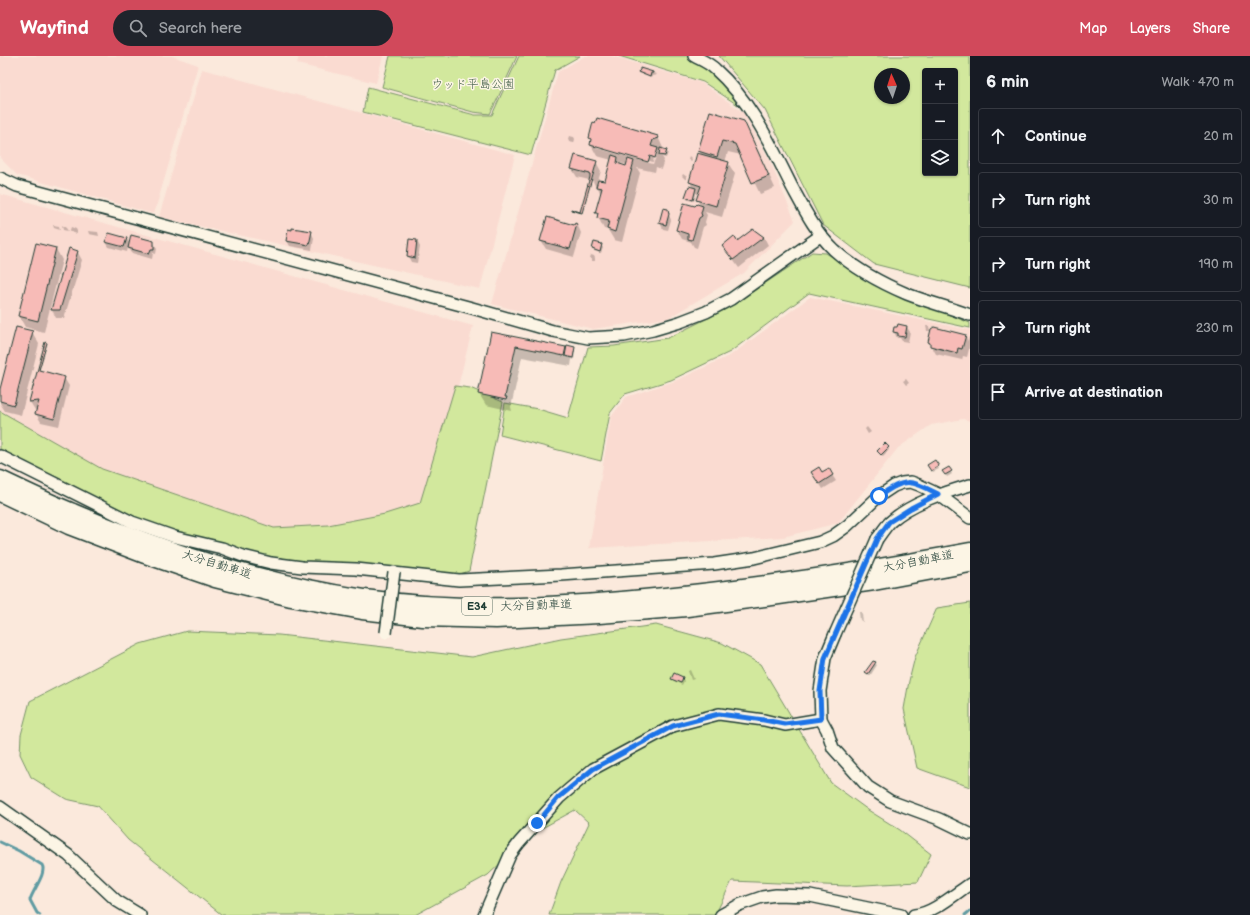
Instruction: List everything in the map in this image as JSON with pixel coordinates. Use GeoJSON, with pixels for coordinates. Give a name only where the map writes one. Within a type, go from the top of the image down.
{"type":"FeatureCollection","features":[{"type":"Feature","properties":{"kind":"highway","name":"大分自動車道"},"geometry":{"type":"LineString","coordinates":[[0,479],[74,512],[150,542],[218,566],[294,585],[364,598],[426,605],[496,607],[599,602],[687,594],[772,584],[877,568],[970,551]]}},
{"type":"Feature","properties":{"kind":"highway","name":"大分自動車道"},"geometry":{"type":"LineString","coordinates":[[0,493],[69,526],[145,555],[215,579],[298,599],[362,611],[423,618],[496,620],[599,615],[688,608],[772,598],[859,585],[970,564]]}},
{"type":"Feature","properties":{"kind":"street"},"geometry":{"type":"LineString","coordinates":[[694,56],[714,68],[735,89],[761,126],[802,206],[820,236],[833,250],[851,265],[877,280],[907,294],[970,315]]}},
{"type":"Feature","properties":{"kind":"street"},"geometry":{"type":"LineString","coordinates":[[0,178],[17,186],[553,331],[588,338],[624,336],[653,330],[706,312],[731,299],[820,236]]}},
{"type":"Feature","properties":{"kind":"street"},"geometry":{"type":"LineString","coordinates":[[0,456],[132,522],[175,538],[222,548],[271,564],[394,572],[459,580],[513,578],[714,564],[748,559],[820,542],[833,536],[847,526],[879,496],[902,482],[911,482],[938,494],[970,518]]}},
{"type":"Feature","properties":{"kind":"street"},"geometry":{"type":"LineString","coordinates":[[970,484],[938,494],[911,508],[889,522],[877,539],[825,658],[820,691],[821,719],[827,730],[833,748],[868,787],[890,801],[939,819],[970,834]]}},
{"type":"Feature","properties":{"kind":"street"},"geometry":{"type":"LineString","coordinates":[[386,633],[394,572]]}},
{"type":"Feature","properties":{"kind":"street"},"geometry":{"type":"LineString","coordinates":[[484,915],[510,855],[558,798],[593,769],[673,726],[719,714],[785,724],[821,719]]}},
{"type":"Feature","properties":{"kind":"street"},"geometry":{"type":"LineString","coordinates":[[0,808],[68,855],[117,902],[140,915]]}},
{"type":"Feature","properties":{"kind":"street"},"geometry":{"type":"LineString","coordinates":[[914,915],[918,915],[935,908],[970,884]]}},
{"type":"Feature","properties":{"kind":"street"},"geometry":{"type":"LineString","coordinates":[[721,915],[739,905],[762,897],[776,895],[810,896],[901,915]]}},
{"type":"Feature","properties":{"kind":"shaded area"},"geometry":{"type":"Polygon","coordinates":[[[0,56],[172,56],[198,65],[154,214],[17,175],[0,158],[0,56]]]}},
{"type":"Feature","properties":{"kind":"shaded area"},"geometry":{"type":"Polygon","coordinates":[[[299,56],[383,56],[376,83],[297,64],[299,56]]]}},
{"type":"Feature","properties":{"kind":"shaded area"},"geometry":{"type":"Polygon","coordinates":[[[585,56],[612,56],[702,83],[744,113],[769,159],[795,221],[744,273],[668,318],[593,329],[492,304],[558,72],[585,56]]]}},
{"type":"Feature","properties":{"kind":"shaded area"},"geometry":{"type":"Polygon","coordinates":[[[202,69],[515,155],[480,289],[159,217],[202,69]]]}},
{"type":"Feature","properties":{"kind":"shaded area"},"geometry":{"type":"Polygon","coordinates":[[[0,194],[473,326],[425,520],[276,540],[121,488],[0,419],[0,194]]]}},
{"type":"Feature","properties":{"kind":"shaded area"},"geometry":{"type":"Polygon","coordinates":[[[810,297],[970,330],[970,421],[963,419],[931,425],[898,448],[838,523],[783,537],[589,548],[611,417],[626,397],[675,381],[731,355],[810,297]]]}},
{"type":"Feature","properties":{"kind":"green space","name":"ウッド平島公園"},"geometry":{"type":"Polygon","coordinates":[[[390,56],[517,56],[490,114],[473,112],[382,87],[390,56]]]}},
{"type":"Feature","properties":{"kind":"green space"},"geometry":{"type":"Polygon","coordinates":[[[519,56],[580,56],[555,70],[531,155],[363,112],[368,87],[475,115],[492,115],[519,56]]]}},
{"type":"Feature","properties":{"kind":"green space"},"geometry":{"type":"Polygon","coordinates":[[[619,56],[687,56],[713,69],[747,111],[703,82],[619,56]]]}},
{"type":"Feature","properties":{"kind":"green space"},"geometry":{"type":"Polygon","coordinates":[[[719,56],[970,56],[970,288],[874,264],[823,225],[765,110],[719,56]]]}},
{"type":"Feature","properties":{"kind":"green space"},"geometry":{"type":"Polygon","coordinates":[[[812,252],[826,253],[854,271],[909,299],[970,323],[970,328],[809,293],[730,352],[671,380],[625,394],[610,413],[601,461],[500,435],[505,403],[538,409],[568,418],[588,347],[614,346],[668,338],[728,308],[812,252]]]}},
{"type":"Feature","properties":{"kind":"green space"},"geometry":{"type":"Polygon","coordinates":[[[455,386],[470,388],[503,402],[469,571],[460,574],[371,567],[293,564],[193,539],[137,519],[0,452],[0,411],[102,469],[274,528],[328,525],[385,514],[420,503],[455,386]]]}},
{"type":"Feature","properties":{"kind":"green space"},"geometry":{"type":"Polygon","coordinates":[[[970,603],[970,787],[917,768],[904,709],[915,657],[937,608],[970,603]]]}},
{"type":"Feature","properties":{"kind":"green space"},"geometry":{"type":"Polygon","coordinates":[[[656,625],[722,643],[760,664],[831,783],[868,810],[900,830],[931,854],[918,882],[847,886],[732,881],[715,915],[549,915],[561,882],[589,823],[575,810],[533,833],[488,875],[415,915],[222,915],[128,840],[98,806],[66,799],[31,777],[20,754],[21,735],[30,701],[140,644],[187,631],[279,635],[472,657],[561,638],[656,625]]]}},
{"type":"Feature","properties":{"kind":"building"},"geometry":{"type":"Polygon","coordinates":[[[640,68],[653,73],[651,73],[650,77],[638,72],[640,68]]]}},
{"type":"Feature","properties":{"kind":"building"},"geometry":{"type":"Polygon","coordinates":[[[710,111],[744,121],[769,176],[752,183],[735,144],[722,141],[717,157],[698,151],[710,111]]]}},
{"type":"Feature","properties":{"kind":"building"},"geometry":{"type":"Polygon","coordinates":[[[597,118],[658,136],[659,138],[653,140],[651,146],[658,148],[655,158],[650,156],[648,162],[590,145],[591,139],[589,138],[593,122],[595,123],[597,118]]]}},
{"type":"Feature","properties":{"kind":"building"},"geometry":{"type":"Polygon","coordinates":[[[660,148],[667,150],[665,156],[659,155],[660,148]]]}},
{"type":"Feature","properties":{"kind":"building"},"geometry":{"type":"Polygon","coordinates":[[[697,153],[729,162],[716,206],[696,200],[701,186],[689,182],[697,153]]]}},
{"type":"Feature","properties":{"kind":"building"},"geometry":{"type":"Polygon","coordinates":[[[575,155],[597,161],[582,213],[571,209],[580,212],[590,174],[571,169],[575,155]]]}},
{"type":"Feature","properties":{"kind":"building"},"geometry":{"type":"Polygon","coordinates":[[[612,155],[618,157],[617,163],[626,166],[628,159],[634,161],[615,232],[607,229],[609,221],[597,218],[598,213],[595,213],[602,188],[596,187],[598,180],[605,181],[612,155]]]}},
{"type":"Feature","properties":{"kind":"building"},"geometry":{"type":"Polygon","coordinates":[[[689,186],[696,188],[693,200],[685,197],[689,186]]]}},
{"type":"Feature","properties":{"kind":"building"},"geometry":{"type":"Polygon","coordinates":[[[684,203],[695,206],[697,204],[703,206],[701,213],[702,216],[699,218],[692,240],[688,239],[688,234],[676,230],[684,203]]]}},
{"type":"Feature","properties":{"kind":"building"},"geometry":{"type":"Polygon","coordinates":[[[663,208],[668,209],[669,214],[666,225],[659,223],[663,208]]]}},
{"type":"Feature","properties":{"kind":"building"},"geometry":{"type":"Polygon","coordinates":[[[547,217],[574,225],[575,223],[577,224],[570,249],[540,241],[547,217]]]}},
{"type":"Feature","properties":{"kind":"building"},"geometry":{"type":"Polygon","coordinates":[[[292,228],[312,231],[309,245],[286,241],[288,229],[292,230],[292,228]]]}},
{"type":"Feature","properties":{"kind":"building"},"geometry":{"type":"Polygon","coordinates":[[[753,229],[764,237],[733,260],[722,246],[734,236],[737,241],[753,229]]]}},
{"type":"Feature","properties":{"kind":"building"},"geometry":{"type":"Polygon","coordinates":[[[109,233],[127,238],[124,247],[105,242],[109,233]]]}},
{"type":"Feature","properties":{"kind":"building"},"geometry":{"type":"Polygon","coordinates":[[[131,235],[154,241],[154,249],[151,249],[149,254],[128,248],[131,235]]]}},
{"type":"Feature","properties":{"kind":"building"},"geometry":{"type":"Polygon","coordinates":[[[409,239],[417,240],[415,258],[407,256],[409,239]]]}},
{"type":"Feature","properties":{"kind":"building"},"geometry":{"type":"Polygon","coordinates":[[[594,242],[602,244],[600,252],[592,249],[594,242]]]}},
{"type":"Feature","properties":{"kind":"building"},"geometry":{"type":"Polygon","coordinates":[[[36,243],[56,248],[38,321],[18,316],[36,243]]]}},
{"type":"Feature","properties":{"kind":"building"},"geometry":{"type":"Polygon","coordinates":[[[69,248],[78,251],[60,310],[51,310],[69,248]]]}},
{"type":"Feature","properties":{"kind":"building"},"geometry":{"type":"Polygon","coordinates":[[[898,324],[907,326],[905,337],[898,336],[898,333],[893,332],[894,327],[897,327],[898,324]]]}},
{"type":"Feature","properties":{"kind":"building"},"geometry":{"type":"Polygon","coordinates":[[[16,327],[33,331],[14,405],[0,401],[0,389],[16,327]]]}},
{"type":"Feature","properties":{"kind":"building"},"geometry":{"type":"Polygon","coordinates":[[[934,327],[966,335],[962,349],[958,348],[957,353],[930,346],[930,343],[928,342],[931,329],[934,327]]]}},
{"type":"Feature","properties":{"kind":"building"},"geometry":{"type":"Polygon","coordinates":[[[491,332],[566,347],[564,356],[516,346],[505,397],[507,397],[506,400],[478,394],[491,332]]]}},
{"type":"Feature","properties":{"kind":"building"},"geometry":{"type":"Polygon","coordinates":[[[45,342],[47,343],[39,370],[65,377],[54,419],[35,414],[39,401],[29,402],[45,342]]]}},
{"type":"Feature","properties":{"kind":"building"},"geometry":{"type":"Polygon","coordinates":[[[567,345],[575,347],[573,358],[565,356],[567,345]]]}},
{"type":"Feature","properties":{"kind":"building"},"geometry":{"type":"Polygon","coordinates":[[[885,443],[889,447],[881,455],[877,451],[885,443]]]}},
{"type":"Feature","properties":{"kind":"building"},"geometry":{"type":"Polygon","coordinates":[[[935,460],[939,466],[931,471],[927,465],[935,460]]]}},
{"type":"Feature","properties":{"kind":"building"},"geometry":{"type":"Polygon","coordinates":[[[819,467],[822,472],[829,468],[833,475],[819,484],[811,472],[819,467]]]}},
{"type":"Feature","properties":{"kind":"building"},"geometry":{"type":"Polygon","coordinates":[[[949,467],[952,471],[945,475],[942,471],[949,467]]]}},
{"type":"Feature","properties":{"kind":"building"},"geometry":{"type":"Polygon","coordinates":[[[873,661],[876,662],[868,674],[865,672],[873,661]]]}},
{"type":"Feature","properties":{"kind":"building"},"geometry":{"type":"Polygon","coordinates":[[[674,673],[683,677],[681,683],[671,679],[674,673]]]}},
{"type":"Feature","properties":{"kind":"waterway"},"geometry":{"type":"LineString","coordinates":[[0,842],[19,851],[42,865],[43,872],[30,900],[37,913],[40,915]]}},
{"type":"Feature","properties":{"kind":"waterway"},"geometry":{"type":"LineString","coordinates":[[965,915],[970,911]]}},
{"type":"Feature","properties":{"kind":"route"},"geometry":{"type":"LineString","coordinates":[[537,823],[558,798],[593,769],[673,726],[719,714],[785,724],[821,719],[820,691],[825,658],[877,539],[889,522],[911,508],[938,494],[911,482],[902,482],[879,496]]}}]}
